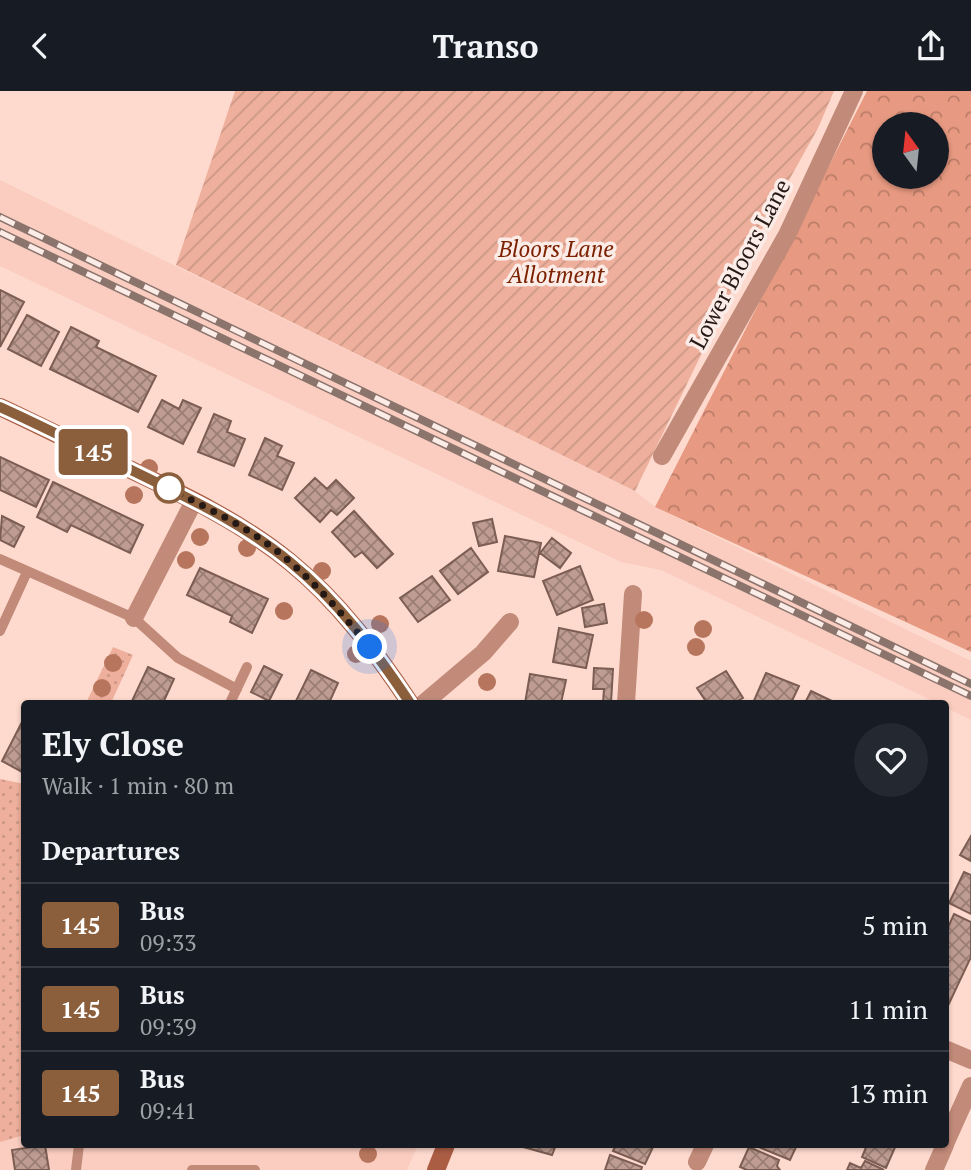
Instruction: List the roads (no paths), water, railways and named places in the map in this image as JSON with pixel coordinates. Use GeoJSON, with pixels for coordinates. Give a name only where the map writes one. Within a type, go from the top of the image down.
{"type":"FeatureCollection","features":[{"type":"Feature","properties":{"kind":"street","name":"Lower Bloors Lane"},"geometry":{"type":"LineString","coordinates":[[662,456],[786,235],[854,91]]}},
{"type":"Feature","properties":{"kind":"street"},"geometry":{"type":"LineString","coordinates":[[0,407],[194,501],[247,530],[292,563],[326,595],[370,647],[408,700]]}},
{"type":"Feature","properties":{"kind":"street"},"geometry":{"type":"LineString","coordinates":[[134,618],[194,501]]}},
{"type":"Feature","properties":{"kind":"street"},"geometry":{"type":"LineString","coordinates":[[626,700],[633,594]]}},
{"type":"Feature","properties":{"kind":"street"},"geometry":{"type":"LineString","coordinates":[[428,700],[482,653],[510,622]]}},
{"type":"Feature","properties":{"kind":"street"},"geometry":{"type":"LineString","coordinates":[[949,1051],[971,1060]]}},
{"type":"Feature","properties":{"kind":"street"},"geometry":{"type":"LineString","coordinates":[[949,1135],[971,1086]]}},
{"type":"Feature","properties":{"kind":"street"},"geometry":{"type":"LineString","coordinates":[[436,1170],[445,1148]]}},
{"type":"Feature","properties":{"kind":"street"},"geometry":{"type":"LineString","coordinates":[[697,1162],[704,1148]]}},
{"type":"Feature","properties":{"kind":"street"},"geometry":{"type":"LineString","coordinates":[[934,1170],[943,1148]]}},
{"type":"Feature","properties":{"kind":"lane"},"geometry":{"type":"LineString","coordinates":[[0,559],[134,618],[178,657],[237,689]]}},
{"type":"Feature","properties":{"kind":"lane"},"geometry":{"type":"LineString","coordinates":[[0,631],[27,572]]}},
{"type":"Feature","properties":{"kind":"lane"},"geometry":{"type":"LineString","coordinates":[[232,700],[247,667]]}},
{"type":"Feature","properties":{"kind":"lane"},"geometry":{"type":"LineString","coordinates":[[76,1170],[79,1148]]}},
{"type":"Feature","properties":{"kind":"lane"},"geometry":{"type":"LineString","coordinates":[[192,1170],[255,1170]]}},
{"type":"Feature","properties":{"kind":"railway"},"geometry":{"type":"LineString","coordinates":[[0,217],[971,684]]}},
{"type":"Feature","properties":{"kind":"railway"},"geometry":{"type":"LineString","coordinates":[[0,232],[971,696]]}},
{"type":"Feature","properties":{"kind":"park label","name":"Bloors Lane Allotment"},"geometry":{"type":"Point","coordinates":[556,262]}}]}
